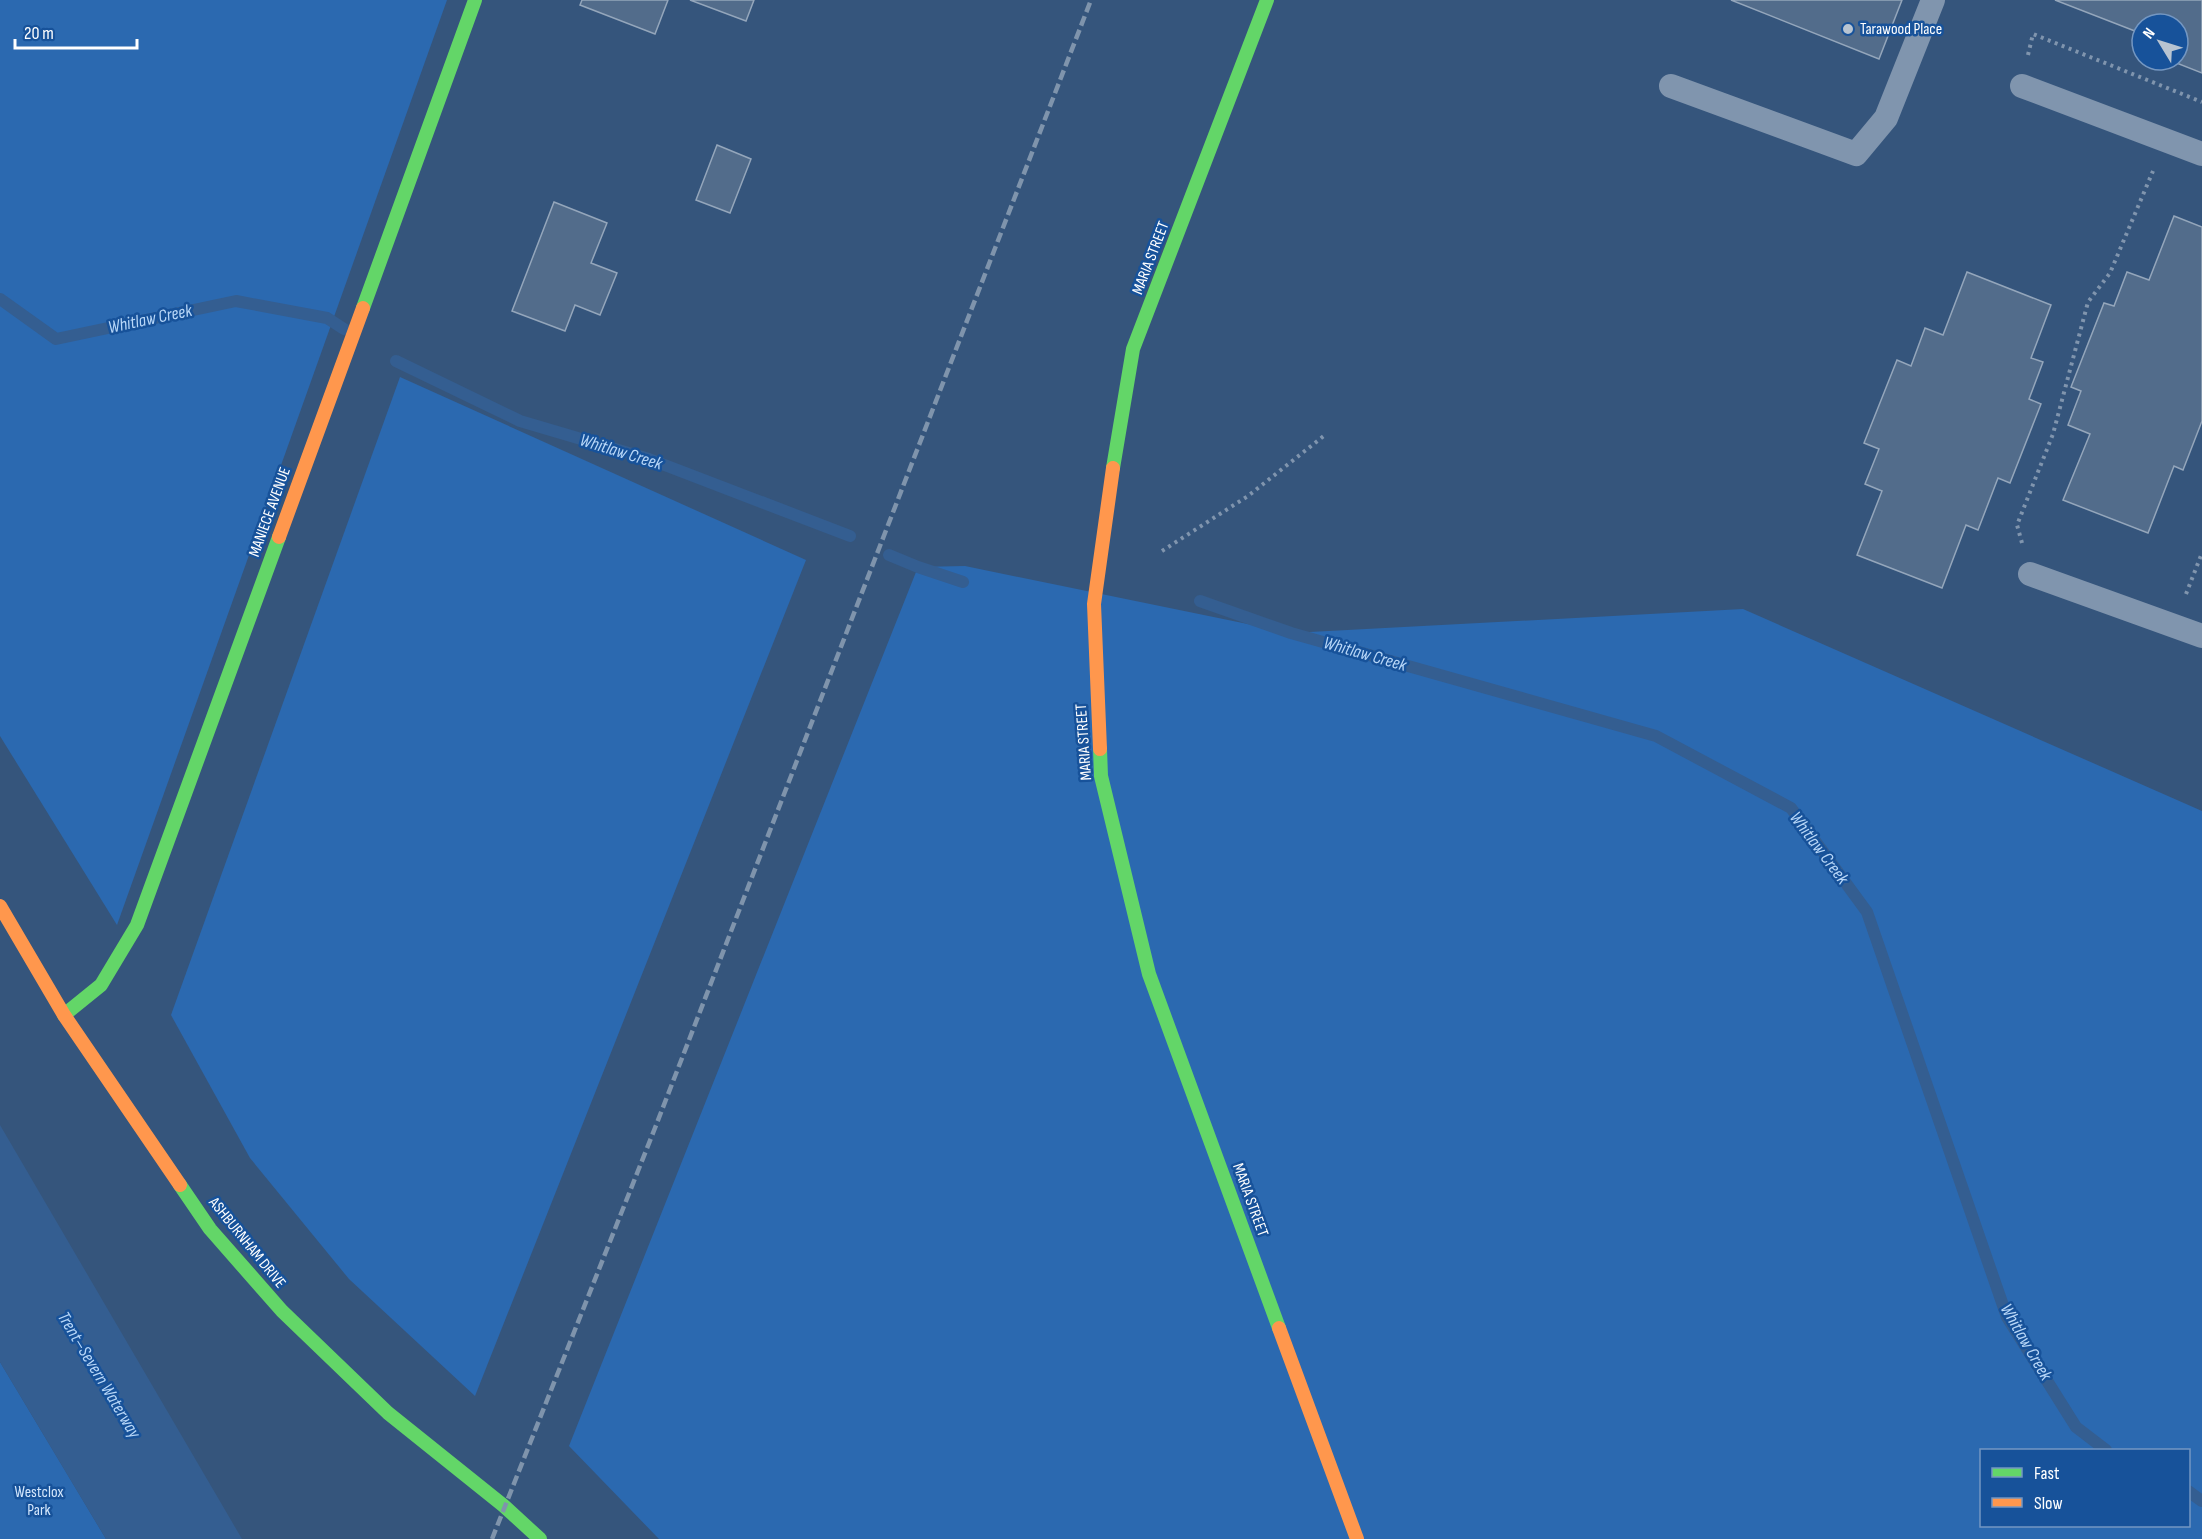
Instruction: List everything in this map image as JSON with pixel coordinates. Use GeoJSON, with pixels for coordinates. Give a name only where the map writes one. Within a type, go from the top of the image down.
{"type":"FeatureCollection","features":[{"type":"Feature","properties":{"kind":"street","name":"MANIECE AVENUE"},"geometry":{"type":"LineString","coordinates":[[64,1015],[100,985],[137,926],[475,0]]}},
{"type":"Feature","properties":{"kind":"street","name":"MARIA STREET"},"geometry":{"type":"LineString","coordinates":[[1267,0],[1133,349],[1094,604],[1101,776],[1149,974],[1357,1539]]}},
{"type":"Feature","properties":{"kind":"street","name":"ASHBURNHAM DRIVE"},"geometry":{"type":"LineString","coordinates":[[0,906],[64,1015],[210,1229],[282,1311],[388,1413],[504,1506],[540,1539]]}},
{"type":"Feature","properties":{"kind":"lane"},"geometry":{"type":"LineString","coordinates":[[1671,86],[1856,154],[1886,118],[1933,0]]}},
{"type":"Feature","properties":{"kind":"lane"},"geometry":{"type":"LineString","coordinates":[[2022,86],[2202,154]]}},
{"type":"Feature","properties":{"kind":"lane"},"geometry":{"type":"LineString","coordinates":[[2030,574],[2202,636]]}},
{"type":"Feature","properties":{"kind":"path"},"geometry":{"type":"LineString","coordinates":[[2022,86],[2033,34],[2202,102]]}},
{"type":"Feature","properties":{"kind":"path"},"geometry":{"type":"LineString","coordinates":[[2030,574],[2017,525],[2053,434],[2088,302],[2110,273],[2167,140]]}},
{"type":"Feature","properties":{"kind":"path"},"geometry":{"type":"LineString","coordinates":[[1162,551],[1248,496],[1325,435]]}},
{"type":"Feature","properties":{"kind":"path"},"geometry":{"type":"LineString","coordinates":[[2173,626],[2202,553]]}},
{"type":"Feature","properties":{"kind":"green space"},"geometry":{"type":"Polygon","coordinates":[[[0,0],[447,0],[117,925],[0,736],[0,0]]]}},
{"type":"Feature","properties":{"kind":"green space"},"geometry":{"type":"Polygon","coordinates":[[[400,377],[806,560],[475,1396],[349,1279],[250,1158],[171,1015],[400,377]]]}},
{"type":"Feature","properties":{"kind":"green space"},"geometry":{"type":"Polygon","coordinates":[[[965,566],[1291,633],[1743,609],[2202,811],[2202,1539],[659,1539],[569,1446],[918,567],[965,566]]]}},
{"type":"Feature","properties":{"kind":"green space","name":"Westclox Park"},"geometry":{"type":"Polygon","coordinates":[[[0,1362],[106,1539],[0,1539],[0,1362]]]}},
{"type":"Feature","properties":{"kind":"water","name":"Trent–Severn Waterway"},"geometry":{"type":"Polygon","coordinates":[[[0,1125],[242,1539],[106,1539],[0,1362],[0,1125]]]}},
{"type":"Feature","properties":{"kind":"building"},"geometry":{"type":"Polygon","coordinates":[[[582,0],[668,0],[655,34],[580,5],[582,0]]]}},
{"type":"Feature","properties":{"kind":"building"},"geometry":{"type":"Polygon","coordinates":[[[690,0],[754,0],[746,21],[690,0]]]}},
{"type":"Feature","properties":{"kind":"building","name":"Tarawood Place"},"geometry":{"type":"Polygon","coordinates":[[[1731,0],[1902,0],[1879,59],[1731,0]]]}},
{"type":"Feature","properties":{"kind":"building"},"geometry":{"type":"Polygon","coordinates":[[[2055,0],[2202,0],[2202,73],[2190,68],[2190,12],[2130,12],[2130,29],[2055,0]]]}},
{"type":"Feature","properties":{"kind":"building"},"geometry":{"type":"Polygon","coordinates":[[[717,145],[751,159],[730,213],[696,200],[717,145]]]}},
{"type":"Feature","properties":{"kind":"building"},"geometry":{"type":"Polygon","coordinates":[[[554,202],[607,223],[591,263],[617,273],[600,315],[575,305],[565,331],[512,311],[554,202]]]}},
{"type":"Feature","properties":{"kind":"building"},"geometry":{"type":"Polygon","coordinates":[[[2174,216],[2202,227],[2202,421],[2183,470],[2174,466],[2148,533],[2063,500],[2090,434],[2068,425],[2081,391],[2071,387],[2104,303],[2114,306],[2127,272],[2149,280],[2174,216]]]}},
{"type":"Feature","properties":{"kind":"building"},"geometry":{"type":"Polygon","coordinates":[[[1967,272],[2051,305],[2031,358],[2043,362],[2029,399],[2041,404],[2010,483],[1998,478],[1978,530],[1966,525],[1942,588],[1857,555],[1882,491],[1865,484],[1879,449],[1864,443],[1897,360],[1911,366],[1925,328],[1943,335],[1967,272]]]}},
{"type":"Feature","properties":{"kind":"waterway","name":"Whitlaw Creek"},"geometry":{"type":"LineString","coordinates":[[0,299],[56,339],[236,301],[327,318],[344,329]]}},
{"type":"Feature","properties":{"kind":"waterway","name":"Whitlaw Creek"},"geometry":{"type":"LineString","coordinates":[[396,361],[520,421],[649,459],[850,536]]}},
{"type":"Feature","properties":{"kind":"waterway","name":"Whitlaw Creek"},"geometry":{"type":"LineString","coordinates":[[889,555],[963,582]]}},
{"type":"Feature","properties":{"kind":"waterway","name":"Whitlaw Creek"},"geometry":{"type":"LineString","coordinates":[[1200,601],[1291,633],[1656,736],[1791,808],[1867,912],[2007,1317],[2076,1427],[2105,1449]]}},
{"type":"Feature","properties":{"kind":"waterway","name":"Whitlaw Creek"},"geometry":{"type":"LineString","coordinates":[[2190,1492],[2202,1501]]}},
{"type":"Feature","properties":{"kind":"railway"},"geometry":{"type":"LineString","coordinates":[[492,1539],[655,1128],[1091,0]]}},
{"type":"Feature","properties":{"kind":"traffic: fast"},"geometry":{"type":"LineString","coordinates":[[363,308],[475,0]]}},
{"type":"Feature","properties":{"kind":"traffic: fast"},"geometry":{"type":"LineString","coordinates":[[1113,468],[1133,349],[1267,0]]}},
{"type":"Feature","properties":{"kind":"traffic: fast"},"geometry":{"type":"LineString","coordinates":[[64,1015],[101,985],[137,925],[279,537]]}},
{"type":"Feature","properties":{"kind":"traffic: fast"},"geometry":{"type":"LineString","coordinates":[[1100,749],[1101,776],[1149,974],[1279,1328]]}},
{"type":"Feature","properties":{"kind":"traffic: fast"},"geometry":{"type":"LineString","coordinates":[[180,1185],[210,1229],[282,1311],[388,1413],[504,1506],[540,1539]]}},
{"type":"Feature","properties":{"kind":"traffic: slow"},"geometry":{"type":"LineString","coordinates":[[279,537],[363,308]]}},
{"type":"Feature","properties":{"kind":"traffic: slow"},"geometry":{"type":"LineString","coordinates":[[1100,749],[1094,604],[1113,468]]}},
{"type":"Feature","properties":{"kind":"traffic: slow"},"geometry":{"type":"LineString","coordinates":[[0,906],[64,1015],[180,1185]]}},
{"type":"Feature","properties":{"kind":"traffic: slow"},"geometry":{"type":"LineString","coordinates":[[1279,1328],[1357,1539]]}},
{"type":"Feature","properties":{"kind":"place","name":"Tarawood Place"},"geometry":{"type":"Point","coordinates":[1848,29]}}]}
